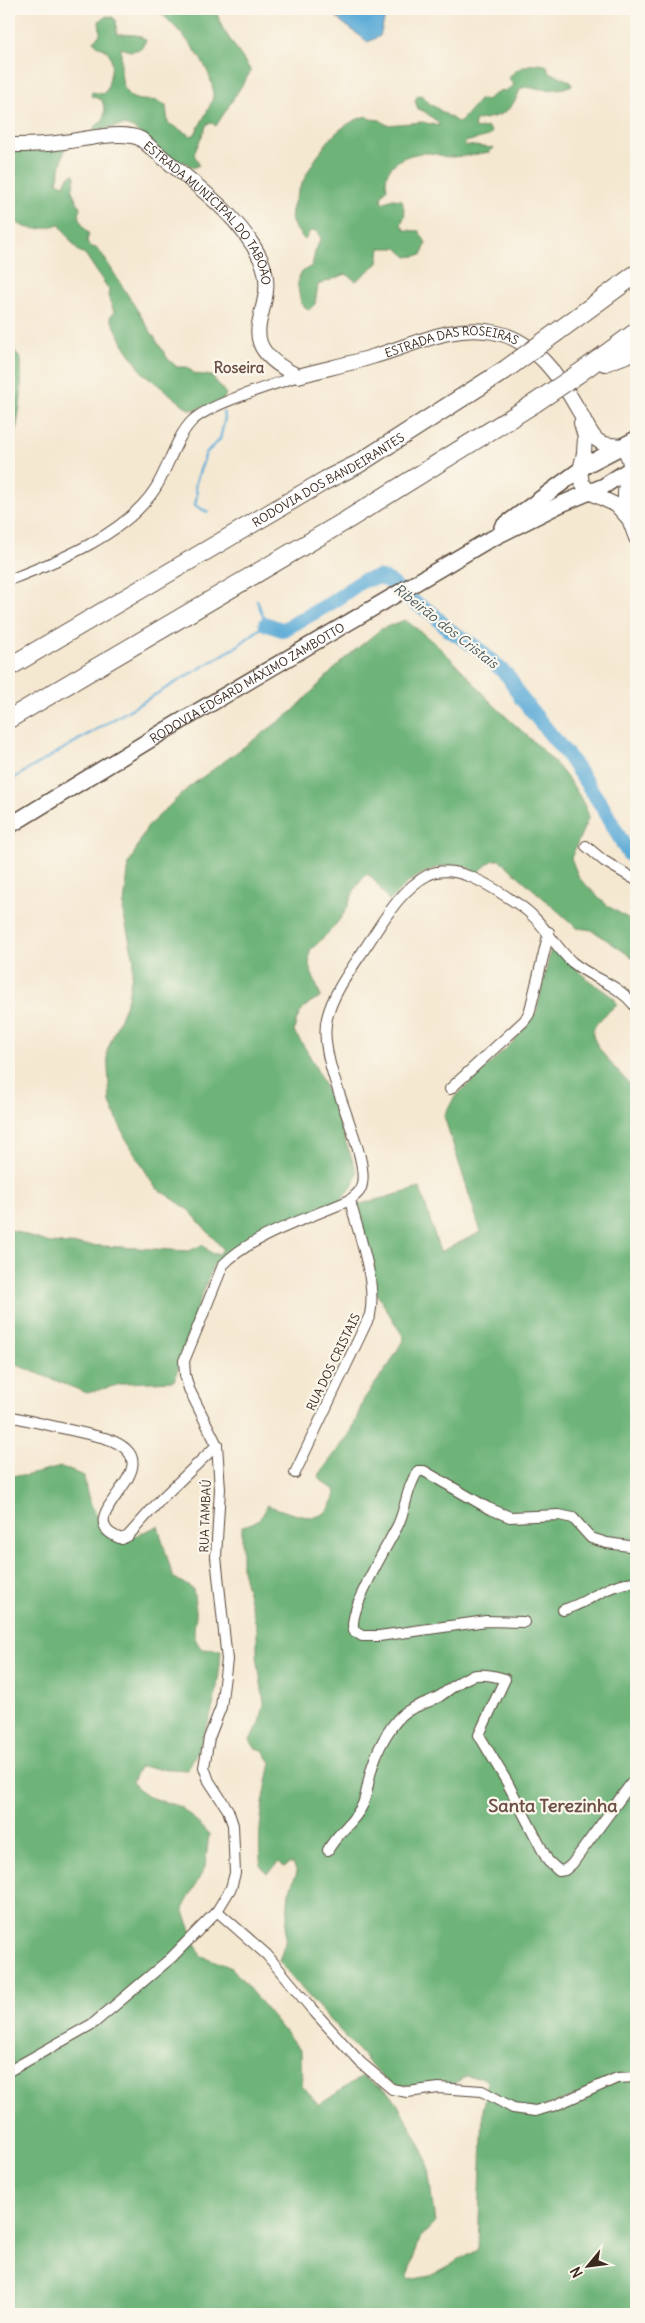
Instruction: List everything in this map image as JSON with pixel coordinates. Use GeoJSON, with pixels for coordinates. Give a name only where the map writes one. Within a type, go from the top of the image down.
{"type":"FeatureCollection","features":[{"type":"Feature","properties":{"kind":"highway","name":"RODOVIA DOS BANDEIRANTES"},"geometry":{"type":"LineString","coordinates":[[9,666],[326,480],[358,464],[505,370],[636,274]]}},
{"type":"Feature","properties":{"kind":"highway"},"geometry":{"type":"LineString","coordinates":[[9,719],[347,520],[535,403],[636,332]]}},
{"type":"Feature","properties":{"kind":"highway"},"geometry":{"type":"LineString","coordinates":[[579,373],[636,350]]}},
{"type":"Feature","properties":{"kind":"main road","name":"RODOVIA EDGARD MÁXIMO ZAMBOTTO"},"geometry":{"type":"LineString","coordinates":[[485,542],[510,520],[580,470],[636,439]]}},
{"type":"Feature","properties":{"kind":"main road","name":"RODOVIA EDGARD MÁXIMO ZAMBOTTO"},"geometry":{"type":"LineString","coordinates":[[9,826],[97,771],[485,542],[559,505],[591,493],[634,467]]}},
{"type":"Feature","properties":{"kind":"street","name":"ESTRADA MUNICIPAL DO TABOÃO"},"geometry":{"type":"LineString","coordinates":[[9,145],[44,145],[116,135],[133,135],[142,139],[225,212],[242,232],[260,259],[267,277],[257,335],[261,348],[273,362],[298,376]]}},
{"type":"Feature","properties":{"kind":"street","name":"ESTRADA DAS ROSEIRAS"},"geometry":{"type":"LineString","coordinates":[[298,376],[375,356],[435,335],[457,331],[494,332],[513,339],[538,355],[557,374],[597,440],[608,445],[622,446]]}},
{"type":"Feature","properties":{"kind":"street"},"geometry":{"type":"LineString","coordinates":[[9,580],[83,548],[126,520],[146,503],[158,485],[183,433],[194,420],[214,408],[298,376]]}},
{"type":"Feature","properties":{"kind":"street","name":"ESTRADA DAS ROSEIRAS"},"geometry":{"type":"LineString","coordinates":[[578,408],[584,437],[584,453],[580,470]]}},
{"type":"Feature","properties":{"kind":"street"},"geometry":{"type":"LineString","coordinates":[[622,446],[634,467],[624,494],[629,519],[636,538]]}},
{"type":"Feature","properties":{"kind":"street"},"geometry":{"type":"LineString","coordinates":[[580,470],[582,483],[591,493],[612,502],[629,519]]}},
{"type":"Feature","properties":{"kind":"street"},"geometry":{"type":"LineString","coordinates":[[586,846],[604,861],[636,880]]}},
{"type":"Feature","properties":{"kind":"street"},"geometry":{"type":"LineString","coordinates":[[350,1200],[360,1191],[363,1176],[360,1158],[328,1059],[327,1019],[336,995],[389,910],[419,881],[430,874],[451,873],[465,875],[487,884],[524,908],[549,932],[572,962],[619,989],[636,1007]]}},
{"type":"Feature","properties":{"kind":"street"},"geometry":{"type":"LineString","coordinates":[[450,1089],[524,1021],[529,1014],[549,932]]}},
{"type":"Feature","properties":{"kind":"street","name":"RUA TAMBAÚ"},"geometry":{"type":"LineString","coordinates":[[9,2071],[94,2023],[171,1958],[218,1911],[231,1888],[236,1873],[233,1825],[228,1810],[209,1781],[204,1767],[209,1738],[221,1707],[228,1660],[216,1557],[220,1489],[217,1445],[189,1389],[184,1375],[184,1361],[223,1264],[249,1244],[350,1200]]}},
{"type":"Feature","properties":{"kind":"street","name":"RUA DOS CRISTAIS"},"geometry":{"type":"LineString","coordinates":[[295,1472],[370,1315],[372,1304],[371,1286],[350,1200]]}},
{"type":"Feature","properties":{"kind":"street"},"geometry":{"type":"LineString","coordinates":[[9,1416],[105,1438],[121,1443],[126,1448],[133,1464],[131,1474],[106,1507],[104,1514],[107,1529],[114,1536],[122,1539],[128,1536],[162,1498],[217,1445]]}},
{"type":"Feature","properties":{"kind":"street"},"geometry":{"type":"LineString","coordinates":[[524,1622],[486,1621],[379,1636],[362,1636],[354,1631],[352,1623],[365,1587],[398,1524],[418,1471],[424,1471],[488,1508],[510,1517],[559,1515],[573,1518],[591,1538],[607,1543],[636,1547]]}},
{"type":"Feature","properties":{"kind":"street"},"geometry":{"type":"LineString","coordinates":[[563,1610],[580,1605],[610,1586],[620,1582],[636,1582]]}},
{"type":"Feature","properties":{"kind":"street"},"geometry":{"type":"LineString","coordinates":[[328,1850],[335,1838],[357,1814],[363,1804],[372,1769],[388,1733],[403,1714],[439,1696],[455,1683],[468,1676],[483,1674],[505,1680],[479,1735],[507,1782],[548,1861],[559,1872],[572,1864],[636,1777]]}},
{"type":"Feature","properties":{"kind":"street"},"geometry":{"type":"LineString","coordinates":[[218,1911],[267,1955],[311,2008],[360,2062],[392,2088],[407,2092],[439,2088],[482,2092],[513,2108],[535,2111],[556,2105],[617,2078],[636,2078]]}},
{"type":"Feature","properties":{"kind":"green space"},"geometry":{"type":"Polygon","coordinates":[[[156,9],[215,9],[223,29],[251,71],[216,126],[212,123],[207,124],[194,154],[199,165],[193,168],[185,162],[176,163],[133,128],[124,125],[94,131],[94,127],[103,121],[105,111],[102,100],[91,96],[92,92],[102,94],[107,90],[111,59],[107,51],[98,46],[94,41],[100,34],[99,21],[107,16],[116,20],[117,34],[137,35],[146,40],[141,49],[131,51],[121,48],[122,80],[127,94],[133,98],[162,103],[166,106],[168,123],[191,136],[195,134],[208,109],[213,95],[212,83],[208,72],[184,37],[156,9]]]}},
{"type":"Feature","properties":{"kind":"green space"},"geometry":{"type":"Polygon","coordinates":[[[540,63],[547,66],[549,72],[570,81],[572,85],[555,89],[525,87],[520,89],[509,109],[492,117],[476,120],[474,127],[477,129],[488,127],[492,132],[489,136],[465,142],[464,145],[494,148],[490,152],[449,157],[429,153],[411,155],[403,158],[391,167],[386,180],[387,188],[381,197],[382,203],[393,199],[402,200],[405,215],[401,224],[405,230],[419,231],[426,243],[422,255],[407,257],[397,248],[380,248],[378,263],[356,281],[346,274],[318,285],[315,304],[309,310],[301,304],[298,286],[299,277],[301,273],[312,266],[321,238],[316,231],[310,231],[305,240],[293,224],[294,202],[306,175],[322,149],[336,133],[350,123],[367,116],[370,119],[380,120],[387,125],[422,122],[439,126],[437,121],[418,109],[415,101],[418,95],[423,96],[429,103],[459,123],[480,99],[486,100],[501,90],[505,91],[514,85],[509,78],[515,71],[540,63]]]}},
{"type":"Feature","properties":{"kind":"green space"},"geometry":{"type":"Polygon","coordinates":[[[65,148],[57,182],[64,185],[67,178],[74,174],[72,191],[80,207],[81,221],[89,233],[87,241],[89,246],[96,248],[102,254],[168,359],[177,367],[187,367],[195,374],[212,376],[226,394],[223,400],[190,410],[143,373],[124,345],[110,317],[114,312],[108,296],[109,290],[85,254],[78,251],[59,224],[32,229],[21,225],[9,216],[9,152],[65,148]]]}},
{"type":"Feature","properties":{"kind":"green space"},"geometry":{"type":"Polygon","coordinates":[[[9,343],[21,360],[21,398],[16,433],[9,444],[9,343]]]}},
{"type":"Feature","properties":{"kind":"green space"},"geometry":{"type":"Polygon","coordinates":[[[405,620],[449,657],[492,703],[549,757],[572,784],[589,816],[571,858],[579,878],[608,906],[631,920],[636,919],[636,960],[592,930],[577,928],[500,860],[493,860],[477,873],[470,868],[462,866],[453,865],[436,868],[419,875],[409,882],[389,901],[373,878],[367,874],[357,885],[340,919],[310,950],[309,966],[321,997],[310,1002],[302,1010],[294,1032],[314,1064],[330,1099],[357,1172],[353,1185],[341,1201],[237,1247],[214,1263],[194,1316],[174,1381],[125,1383],[87,1393],[9,1362],[9,1229],[50,1243],[189,1251],[202,1245],[213,1254],[219,1254],[223,1249],[188,1209],[155,1187],[125,1137],[110,1103],[107,1051],[128,998],[134,960],[123,912],[129,864],[147,827],[189,787],[292,712],[343,660],[381,629],[405,620]]]}},
{"type":"Feature","properties":{"kind":"green space"},"geometry":{"type":"Polygon","coordinates":[[[555,947],[587,979],[614,998],[617,1004],[597,1023],[593,1030],[593,1036],[602,1053],[636,1090],[636,2074],[535,2110],[513,2106],[485,2090],[487,2081],[481,2077],[466,2076],[454,2084],[398,2086],[382,2077],[279,1961],[285,1943],[289,1892],[297,1872],[293,1863],[289,1863],[284,1867],[279,1862],[267,1873],[261,1867],[260,1828],[263,1801],[271,1763],[263,1750],[255,1748],[250,1740],[260,1723],[264,1703],[257,1656],[257,1628],[242,1570],[242,1526],[258,1520],[263,1514],[266,1505],[308,1517],[318,1516],[326,1512],[332,1504],[336,1491],[318,1478],[351,1432],[364,1399],[391,1362],[404,1338],[374,1289],[355,1210],[357,1205],[420,1188],[440,1252],[481,1232],[444,1116],[454,1098],[513,1042],[536,1013],[551,949],[555,947]]]}},
{"type":"Feature","properties":{"kind":"green space"},"geometry":{"type":"Polygon","coordinates":[[[61,1467],[84,1476],[88,1497],[95,1513],[120,1542],[158,1526],[173,1577],[193,1589],[196,1610],[195,1638],[202,1649],[221,1650],[218,1681],[207,1727],[187,1770],[139,1767],[132,1782],[146,1796],[181,1807],[209,1834],[205,1867],[183,1909],[200,1955],[232,1968],[301,2051],[302,2085],[319,2105],[362,2076],[392,2095],[411,2127],[427,2159],[435,2224],[421,2236],[408,2274],[409,2280],[430,2276],[478,2250],[483,2110],[486,2097],[536,2113],[618,2080],[636,2078],[636,2314],[9,2314],[9,1475],[24,1476],[61,1467]]]}},
{"type":"Feature","properties":{"kind":"water"},"geometry":{"type":"Polygon","coordinates":[[[330,9],[387,9],[380,36],[368,42],[339,20],[330,9]]]}},
{"type":"Feature","properties":{"kind":"waterway"},"geometry":{"type":"LineString","coordinates":[[208,512],[195,506],[197,494],[195,485],[206,453],[220,439],[225,418],[223,412]]}},
{"type":"Feature","properties":{"kind":"waterway","name":"Ribeirão dos Cristais"},"geometry":{"type":"LineString","coordinates":[[266,624],[283,630],[331,603],[362,581],[379,577],[388,580],[415,603],[432,613],[449,630],[476,647],[508,676],[521,698],[569,757],[604,809],[628,853],[636,860]]}},
{"type":"Feature","properties":{"kind":"waterway","name":"Ribeirão dos Cristais"},"geometry":{"type":"LineString","coordinates":[[9,781],[236,647],[266,624],[257,600]]}},
{"type":"Feature","properties":{"kind":"district","name":"Roseira"},"geometry":{"type":"Point","coordinates":[239,367]}},
{"type":"Feature","properties":{"kind":"district","name":"Santa Terezinha"},"geometry":{"type":"Point","coordinates":[553,1805]}}]}
